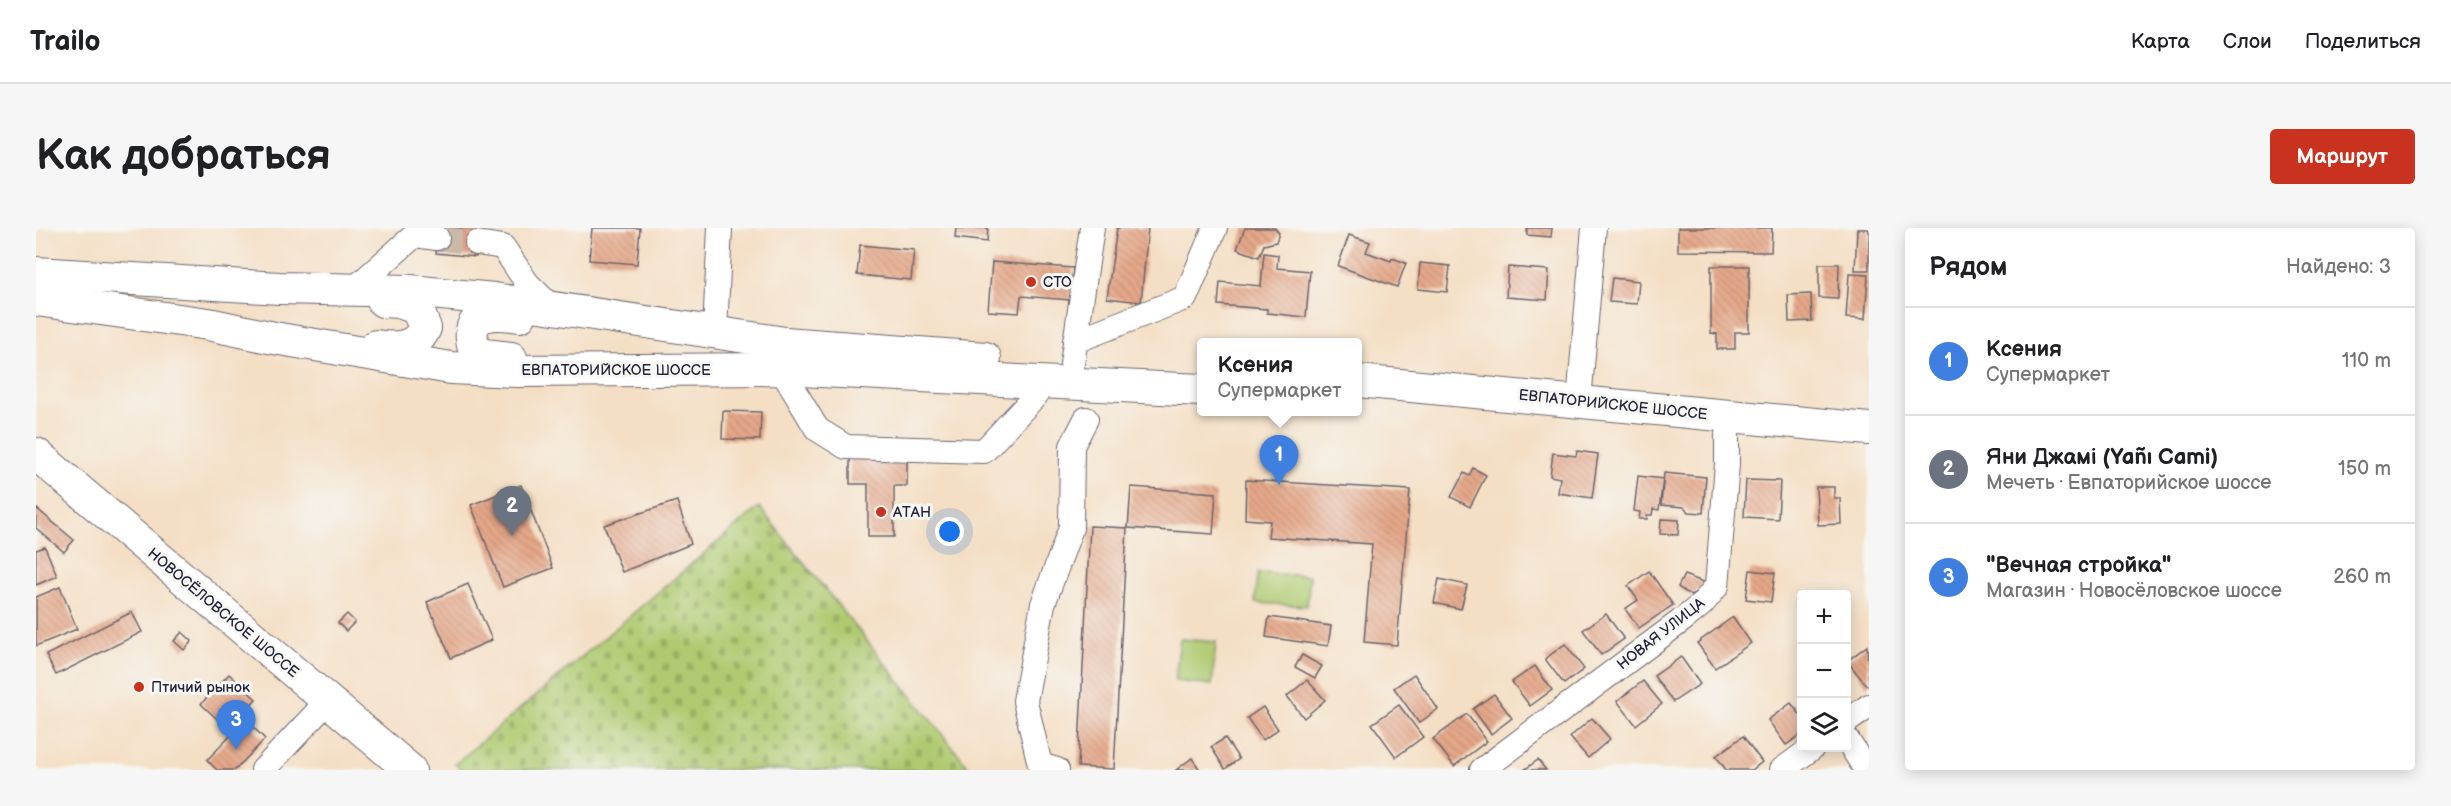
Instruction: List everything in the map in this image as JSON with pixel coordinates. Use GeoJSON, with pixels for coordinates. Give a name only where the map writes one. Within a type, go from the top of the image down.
{"type":"FeatureCollection","features":[{"type":"Feature","properties":{"kind":"main road"},"geometry":{"type":"LineString","coordinates":[[36,273],[473,297],[716,331],[785,343],[1073,352],[1197,371]]}},
{"type":"Feature","properties":{"kind":"main road"},"geometry":{"type":"LineString","coordinates":[[274,338],[311,336],[387,348],[405,347],[421,338],[425,328],[417,308],[399,302],[318,298],[292,288]]}},
{"type":"Feature","properties":{"kind":"main road","name":"ЕВПАТОРИЙСКОЕ ШОССЕ"},"geometry":{"type":"LineString","coordinates":[[36,300],[208,324],[274,338],[451,368],[515,371],[781,369],[1197,390]]}},
{"type":"Feature","properties":{"kind":"main road"},"geometry":{"type":"LineString","coordinates":[[552,308],[538,315],[496,313],[484,315],[473,327],[471,337],[474,349],[484,355],[585,362],[607,370]]}},
{"type":"Feature","properties":{"kind":"main road"},"geometry":{"type":"LineString","coordinates":[[36,313],[158,327],[208,324]]}},
{"type":"Feature","properties":{"kind":"main road","name":"ЕВПАТОРИЙСКОЕ ШОССЕ"},"geometry":{"type":"LineString","coordinates":[[1362,382],[1483,394],[1579,400],[1869,429]]}},
{"type":"Feature","properties":{"kind":"main road","name":"ЕВПАТОРИЙСКОЕ ШОССЕ"},"geometry":{"type":"LineString","coordinates":[[1362,402],[1869,449]]}},
{"type":"Feature","properties":{"kind":"main road","name":"НОВОСЁЛОВСКОЕ ШОССЕ"},"geometry":{"type":"LineString","coordinates":[[36,454],[410,770]]}},
{"type":"Feature","properties":{"kind":"street"},"geometry":{"type":"LineString","coordinates":[[716,331],[720,228]]}},
{"type":"Feature","properties":{"kind":"street"},"geometry":{"type":"LineString","coordinates":[[1073,352],[1092,228]]}},
{"type":"Feature","properties":{"kind":"street"},"geometry":{"type":"LineString","coordinates":[[1073,352],[1185,298],[1215,228]]}},
{"type":"Feature","properties":{"kind":"street"},"geometry":{"type":"LineString","coordinates":[[1579,400],[1594,228]]}},
{"type":"Feature","properties":{"kind":"street"},"geometry":{"type":"LineString","coordinates":[[354,289],[415,235],[437,238]]}},
{"type":"Feature","properties":{"kind":"street"},"geometry":{"type":"LineString","coordinates":[[477,243],[503,246],[527,283],[552,308]]}},
{"type":"Feature","properties":{"kind":"street"},"geometry":{"type":"LineString","coordinates":[[781,369],[817,429],[846,447],[984,451],[1036,395],[1042,381]]}},
{"type":"Feature","properties":{"kind":"street"},"geometry":{"type":"LineString","coordinates":[[1056,770],[1040,765],[1025,701],[1043,604],[1071,528],[1072,447],[1086,419]]}},
{"type":"Feature","properties":{"kind":"street","name":"НОВАЯ УЛИЦА"},"geometry":{"type":"LineString","coordinates":[[1482,770],[1685,618],[1710,596],[1717,586],[1727,435]]}},
{"type":"Feature","properties":{"kind":"street"},"geometry":{"type":"LineString","coordinates":[[263,770],[327,702]]}},
{"type":"Feature","properties":{"kind":"street"},"geometry":{"type":"LineString","coordinates":[[1851,719],[1869,706]]}},
{"type":"Feature","properties":{"kind":"street"},"geometry":{"type":"LineString","coordinates":[[1851,746],[1866,770]]}},
{"type":"Feature","properties":{"kind":"street"},"geometry":{"type":"LineString","coordinates":[[1782,770],[1805,752]]}},
{"type":"Feature","properties":{"kind":"green space"},"geometry":{"type":"Polygon","coordinates":[[[759,507],[971,770],[462,770],[455,764],[759,507]]]}},
{"type":"Feature","properties":{"kind":"green space"},"geometry":{"type":"Polygon","coordinates":[[[1258,573],[1310,576],[1307,606],[1255,603],[1258,573]]]}},
{"type":"Feature","properties":{"kind":"green space"},"geometry":{"type":"Polygon","coordinates":[[[1180,639],[1216,642],[1212,685],[1175,681],[1180,639]]]}},
{"type":"Feature","properties":{"kind":"building"},"geometry":{"type":"Polygon","coordinates":[[[438,228],[478,228],[476,257],[436,253],[438,228]]]}},
{"type":"Feature","properties":{"kind":"building"},"geometry":{"type":"Polygon","coordinates":[[[592,228],[640,228],[637,264],[589,260],[592,228]]]}},
{"type":"Feature","properties":{"kind":"building"},"geometry":{"type":"Polygon","coordinates":[[[956,228],[988,228],[987,242],[955,238],[956,228]]]}},
{"type":"Feature","properties":{"kind":"building"},"geometry":{"type":"Polygon","coordinates":[[[1117,228],[1148,228],[1141,302],[1107,298],[1117,228]]]}},
{"type":"Feature","properties":{"kind":"building"},"geometry":{"type":"Polygon","coordinates":[[[1245,228],[1275,228],[1279,233],[1276,242],[1264,245],[1259,257],[1237,249],[1245,228]]]}},
{"type":"Feature","properties":{"kind":"building"},"geometry":{"type":"Polygon","coordinates":[[[1527,228],[1552,228],[1551,237],[1527,235],[1527,228]]]}},
{"type":"Feature","properties":{"kind":"building"},"geometry":{"type":"Polygon","coordinates":[[[1678,228],[1772,228],[1771,252],[1678,251],[1678,228]]]}},
{"type":"Feature","properties":{"kind":"building"},"geometry":{"type":"Polygon","coordinates":[[[1857,229],[1869,229],[1869,270],[1855,270],[1857,229]]]}},
{"type":"Feature","properties":{"kind":"building"},"geometry":{"type":"Polygon","coordinates":[[[1349,235],[1370,242],[1366,252],[1391,261],[1392,258],[1406,263],[1397,287],[1338,266],[1349,235]]]}},
{"type":"Feature","properties":{"kind":"building"},"geometry":{"type":"Polygon","coordinates":[[[860,245],[914,250],[911,280],[857,275],[860,245]]]}},
{"type":"Feature","properties":{"kind":"building"},"geometry":{"type":"Polygon","coordinates":[[[1264,253],[1278,255],[1277,268],[1310,271],[1306,317],[1267,313],[1267,309],[1218,305],[1220,282],[1261,286],[1264,253]]]}},
{"type":"Feature","properties":{"kind":"building","name":"СТО"},"geometry":{"type":"Polygon","coordinates":[[[992,262],[1073,268],[1070,300],[1021,296],[1019,313],[988,311],[992,262]]]}},
{"type":"Feature","properties":{"kind":"building"},"geometry":{"type":"Polygon","coordinates":[[[1420,263],[1450,266],[1447,292],[1418,289],[1420,263]]]}},
{"type":"Feature","properties":{"kind":"building"},"geometry":{"type":"Polygon","coordinates":[[[1819,264],[1839,264],[1838,299],[1819,298],[1819,264]]]}},
{"type":"Feature","properties":{"kind":"building"},"geometry":{"type":"Polygon","coordinates":[[[1711,266],[1749,266],[1749,332],[1735,332],[1735,349],[1717,349],[1717,334],[1711,333],[1711,266]]]}},
{"type":"Feature","properties":{"kind":"building"},"geometry":{"type":"Polygon","coordinates":[[[1508,267],[1549,270],[1547,300],[1506,297],[1508,267]]]}},
{"type":"Feature","properties":{"kind":"building"},"geometry":{"type":"Polygon","coordinates":[[[1849,274],[1868,275],[1865,319],[1846,318],[1849,274]]]}},
{"type":"Feature","properties":{"kind":"building"},"geometry":{"type":"Polygon","coordinates":[[[1612,278],[1639,281],[1637,304],[1609,302],[1612,278]]]}},
{"type":"Feature","properties":{"kind":"building"},"geometry":{"type":"Polygon","coordinates":[[[1811,294],[1812,321],[1789,322],[1788,295],[1811,294]]]}},
{"type":"Feature","properties":{"kind":"building"},"geometry":{"type":"Polygon","coordinates":[[[723,411],[761,412],[760,440],[722,439],[723,411]]]}},
{"type":"Feature","properties":{"kind":"building"},"geometry":{"type":"Polygon","coordinates":[[[1577,451],[1598,454],[1592,498],[1558,493],[1560,478],[1550,476],[1553,453],[1576,456],[1577,451]]]}},
{"type":"Feature","properties":{"kind":"building","name":"АТАН"},"geometry":{"type":"Polygon","coordinates":[[[850,456],[907,456],[907,486],[894,486],[894,537],[868,537],[868,484],[850,484],[850,456]]]}},
{"type":"Feature","properties":{"kind":"building"},"geometry":{"type":"Polygon","coordinates":[[[1473,468],[1486,475],[1470,507],[1451,497],[1464,473],[1469,476],[1473,468]]]}},
{"type":"Feature","properties":{"kind":"building"},"geometry":{"type":"Polygon","coordinates":[[[1664,473],[1706,477],[1703,513],[1689,512],[1684,507],[1661,505],[1664,473]]]}},
{"type":"Feature","properties":{"kind":"building"},"geometry":{"type":"Polygon","coordinates":[[[1638,476],[1663,479],[1659,510],[1653,509],[1652,515],[1647,515],[1647,519],[1639,519],[1640,512],[1634,511],[1638,476]]]}},
{"type":"Feature","properties":{"kind":"building"},"geometry":{"type":"Polygon","coordinates":[[[1246,480],[1410,490],[1397,645],[1364,642],[1372,544],[1268,537],[1270,521],[1245,519],[1246,480]]]}},
{"type":"Feature","properties":{"kind":"building"},"geometry":{"type":"Polygon","coordinates":[[[1746,480],[1780,481],[1778,519],[1744,517],[1746,480]]]}},
{"type":"Feature","properties":{"kind":"building"},"geometry":{"type":"Polygon","coordinates":[[[521,485],[553,568],[503,587],[471,505],[521,485]]]}},
{"type":"Feature","properties":{"kind":"building"},"geometry":{"type":"Polygon","coordinates":[[[1131,487],[1216,493],[1213,534],[1128,528],[1131,487]]]}},
{"type":"Feature","properties":{"kind":"building"},"geometry":{"type":"Polygon","coordinates":[[[1816,487],[1834,487],[1834,498],[1840,498],[1841,524],[1818,525],[1816,487]]]}},
{"type":"Feature","properties":{"kind":"building"},"geometry":{"type":"Polygon","coordinates":[[[677,501],[691,544],[622,572],[604,525],[677,501]]]}},
{"type":"Feature","properties":{"kind":"building"},"geometry":{"type":"Polygon","coordinates":[[[36,508],[74,540],[64,552],[36,528],[36,508]]]}},
{"type":"Feature","properties":{"kind":"building"},"geometry":{"type":"Polygon","coordinates":[[[1661,519],[1679,520],[1678,535],[1660,534],[1661,519]]]}},
{"type":"Feature","properties":{"kind":"building"},"geometry":{"type":"Polygon","coordinates":[[[1090,526],[1127,528],[1114,769],[1078,767],[1090,526]]]}},
{"type":"Feature","properties":{"kind":"building"},"geometry":{"type":"Polygon","coordinates":[[[45,547],[57,576],[36,585],[36,550],[45,547]]]}},
{"type":"Feature","properties":{"kind":"building"},"geometry":{"type":"Polygon","coordinates":[[[1750,570],[1775,573],[1771,602],[1746,599],[1750,570]]]}},
{"type":"Feature","properties":{"kind":"building"},"geometry":{"type":"Polygon","coordinates":[[[1649,571],[1673,605],[1639,628],[1625,609],[1638,600],[1628,586],[1649,571]]]}},
{"type":"Feature","properties":{"kind":"building"},"geometry":{"type":"Polygon","coordinates":[[[1684,575],[1706,583],[1691,596],[1678,587],[1684,575]]]}},
{"type":"Feature","properties":{"kind":"building"},"geometry":{"type":"Polygon","coordinates":[[[1439,579],[1467,585],[1461,609],[1434,603],[1439,579]]]}},
{"type":"Feature","properties":{"kind":"building"},"geometry":{"type":"Polygon","coordinates":[[[468,584],[492,640],[451,658],[427,602],[468,584]]]}},
{"type":"Feature","properties":{"kind":"building"},"geometry":{"type":"Polygon","coordinates":[[[60,587],[77,629],[36,646],[36,597],[60,587]]]}},
{"type":"Feature","properties":{"kind":"building"},"geometry":{"type":"Polygon","coordinates":[[[132,612],[142,632],[56,675],[46,655],[132,612]]]}},
{"type":"Feature","properties":{"kind":"building"},"geometry":{"type":"Polygon","coordinates":[[[347,614],[355,622],[346,631],[338,623],[347,614]]]}},
{"type":"Feature","properties":{"kind":"building"},"geometry":{"type":"Polygon","coordinates":[[[1606,614],[1624,639],[1601,655],[1583,630],[1606,614]]]}},
{"type":"Feature","properties":{"kind":"building"},"geometry":{"type":"Polygon","coordinates":[[[1269,617],[1331,626],[1328,646],[1266,637],[1269,617]]]}},
{"type":"Feature","properties":{"kind":"building"},"geometry":{"type":"Polygon","coordinates":[[[1733,617],[1751,643],[1715,668],[1697,643],[1733,617]]]}},
{"type":"Feature","properties":{"kind":"building"},"geometry":{"type":"Polygon","coordinates":[[[182,632],[192,641],[184,650],[174,641],[182,632]]]}},
{"type":"Feature","properties":{"kind":"building"},"geometry":{"type":"Polygon","coordinates":[[[1565,644],[1584,669],[1564,684],[1545,659],[1565,644]]]}},
{"type":"Feature","properties":{"kind":"building"},"geometry":{"type":"Polygon","coordinates":[[[1867,646],[1869,684],[1867,686],[1851,666],[1851,658],[1867,646]]]}},
{"type":"Feature","properties":{"kind":"building"},"geometry":{"type":"Polygon","coordinates":[[[1302,655],[1322,666],[1315,678],[1295,667],[1302,655]]]}},
{"type":"Feature","properties":{"kind":"building"},"geometry":{"type":"Polygon","coordinates":[[[1681,657],[1700,684],[1673,702],[1654,676],[1681,657]]]}},
{"type":"Feature","properties":{"kind":"building"},"geometry":{"type":"Polygon","coordinates":[[[1535,666],[1552,690],[1530,706],[1512,682],[1535,666]]]}},
{"type":"Feature","properties":{"kind":"building"},"geometry":{"type":"Polygon","coordinates":[[[229,674],[256,699],[228,729],[201,704],[229,674]]]}},
{"type":"Feature","properties":{"kind":"building"},"geometry":{"type":"Polygon","coordinates":[[[1414,674],[1438,709],[1419,723],[1394,688],[1414,674]]]}},
{"type":"Feature","properties":{"kind":"building"},"geometry":{"type":"Polygon","coordinates":[[[1307,680],[1325,700],[1304,718],[1287,696],[1307,680]]]}},
{"type":"Feature","properties":{"kind":"building"},"geometry":{"type":"Polygon","coordinates":[[[1643,681],[1662,704],[1636,725],[1617,701],[1643,681]]]}},
{"type":"Feature","properties":{"kind":"building"},"geometry":{"type":"Polygon","coordinates":[[[1494,694],[1512,718],[1491,734],[1473,709],[1494,694]]]}},
{"type":"Feature","properties":{"kind":"building"},"geometry":{"type":"Polygon","coordinates":[[[1791,703],[1797,711],[1797,737],[1786,745],[1768,720],[1791,703]]]}},
{"type":"Feature","properties":{"kind":"building"},"geometry":{"type":"Polygon","coordinates":[[[1399,705],[1423,737],[1396,757],[1372,724],[1399,705]]]}},
{"type":"Feature","properties":{"kind":"building"},"geometry":{"type":"Polygon","coordinates":[[[1263,707],[1278,729],[1263,740],[1247,718],[1263,707]]]}},
{"type":"Feature","properties":{"kind":"building"},"geometry":{"type":"Polygon","coordinates":[[[1467,714],[1487,741],[1454,766],[1433,739],[1467,714]]]}},
{"type":"Feature","properties":{"kind":"building"},"geometry":{"type":"Polygon","coordinates":[[[1592,718],[1610,739],[1588,758],[1570,737],[1592,718]]]}},
{"type":"Feature","properties":{"kind":"building"},"geometry":{"type":"Polygon","coordinates":[[[246,720],[265,739],[235,770],[217,770],[207,760],[246,720]]]}},
{"type":"Feature","properties":{"kind":"building"},"geometry":{"type":"Polygon","coordinates":[[[1743,736],[1762,762],[1752,770],[1726,770],[1716,756],[1743,736]]]}},
{"type":"Feature","properties":{"kind":"building"},"geometry":{"type":"Polygon","coordinates":[[[1225,738],[1239,759],[1225,769],[1211,747],[1225,738]]]}},
{"type":"Feature","properties":{"kind":"building"},"geometry":{"type":"Polygon","coordinates":[[[1192,758],[1200,770],[1176,770],[1192,758]]]}},
{"type":"Feature","properties":{"kind":"building"},"geometry":{"type":"Polygon","coordinates":[[[1538,760],[1546,770],[1524,770],[1538,760]]]}},
{"type":"Feature","properties":{"kind":"tunnel"},"geometry":{"type":"LineString","coordinates":[[437,238],[477,243]]}},
{"type":"Feature","properties":{"kind":"place","name":"СТО"},"geometry":{"type":"Point","coordinates":[1031,282]}},
{"type":"Feature","properties":{"kind":"place","name":"Ксения"},"geometry":{"type":"Point","coordinates":[1279,485]}},
{"type":"Feature","properties":{"kind":"place","name":"АТАН"},"geometry":{"type":"Point","coordinates":[881,512]}},
{"type":"Feature","properties":{"kind":"place","name":"Яни Джамі (Yañı Cami)"},"geometry":{"type":"Point","coordinates":[512,536]}},
{"type":"Feature","properties":{"kind":"place","name":"Птичий рынок"},"geometry":{"type":"Point","coordinates":[139,687]}},
{"type":"Feature","properties":{"kind":"place","name":"\"Вечная стройка\""},"geometry":{"type":"Point","coordinates":[236,750]}}]}
